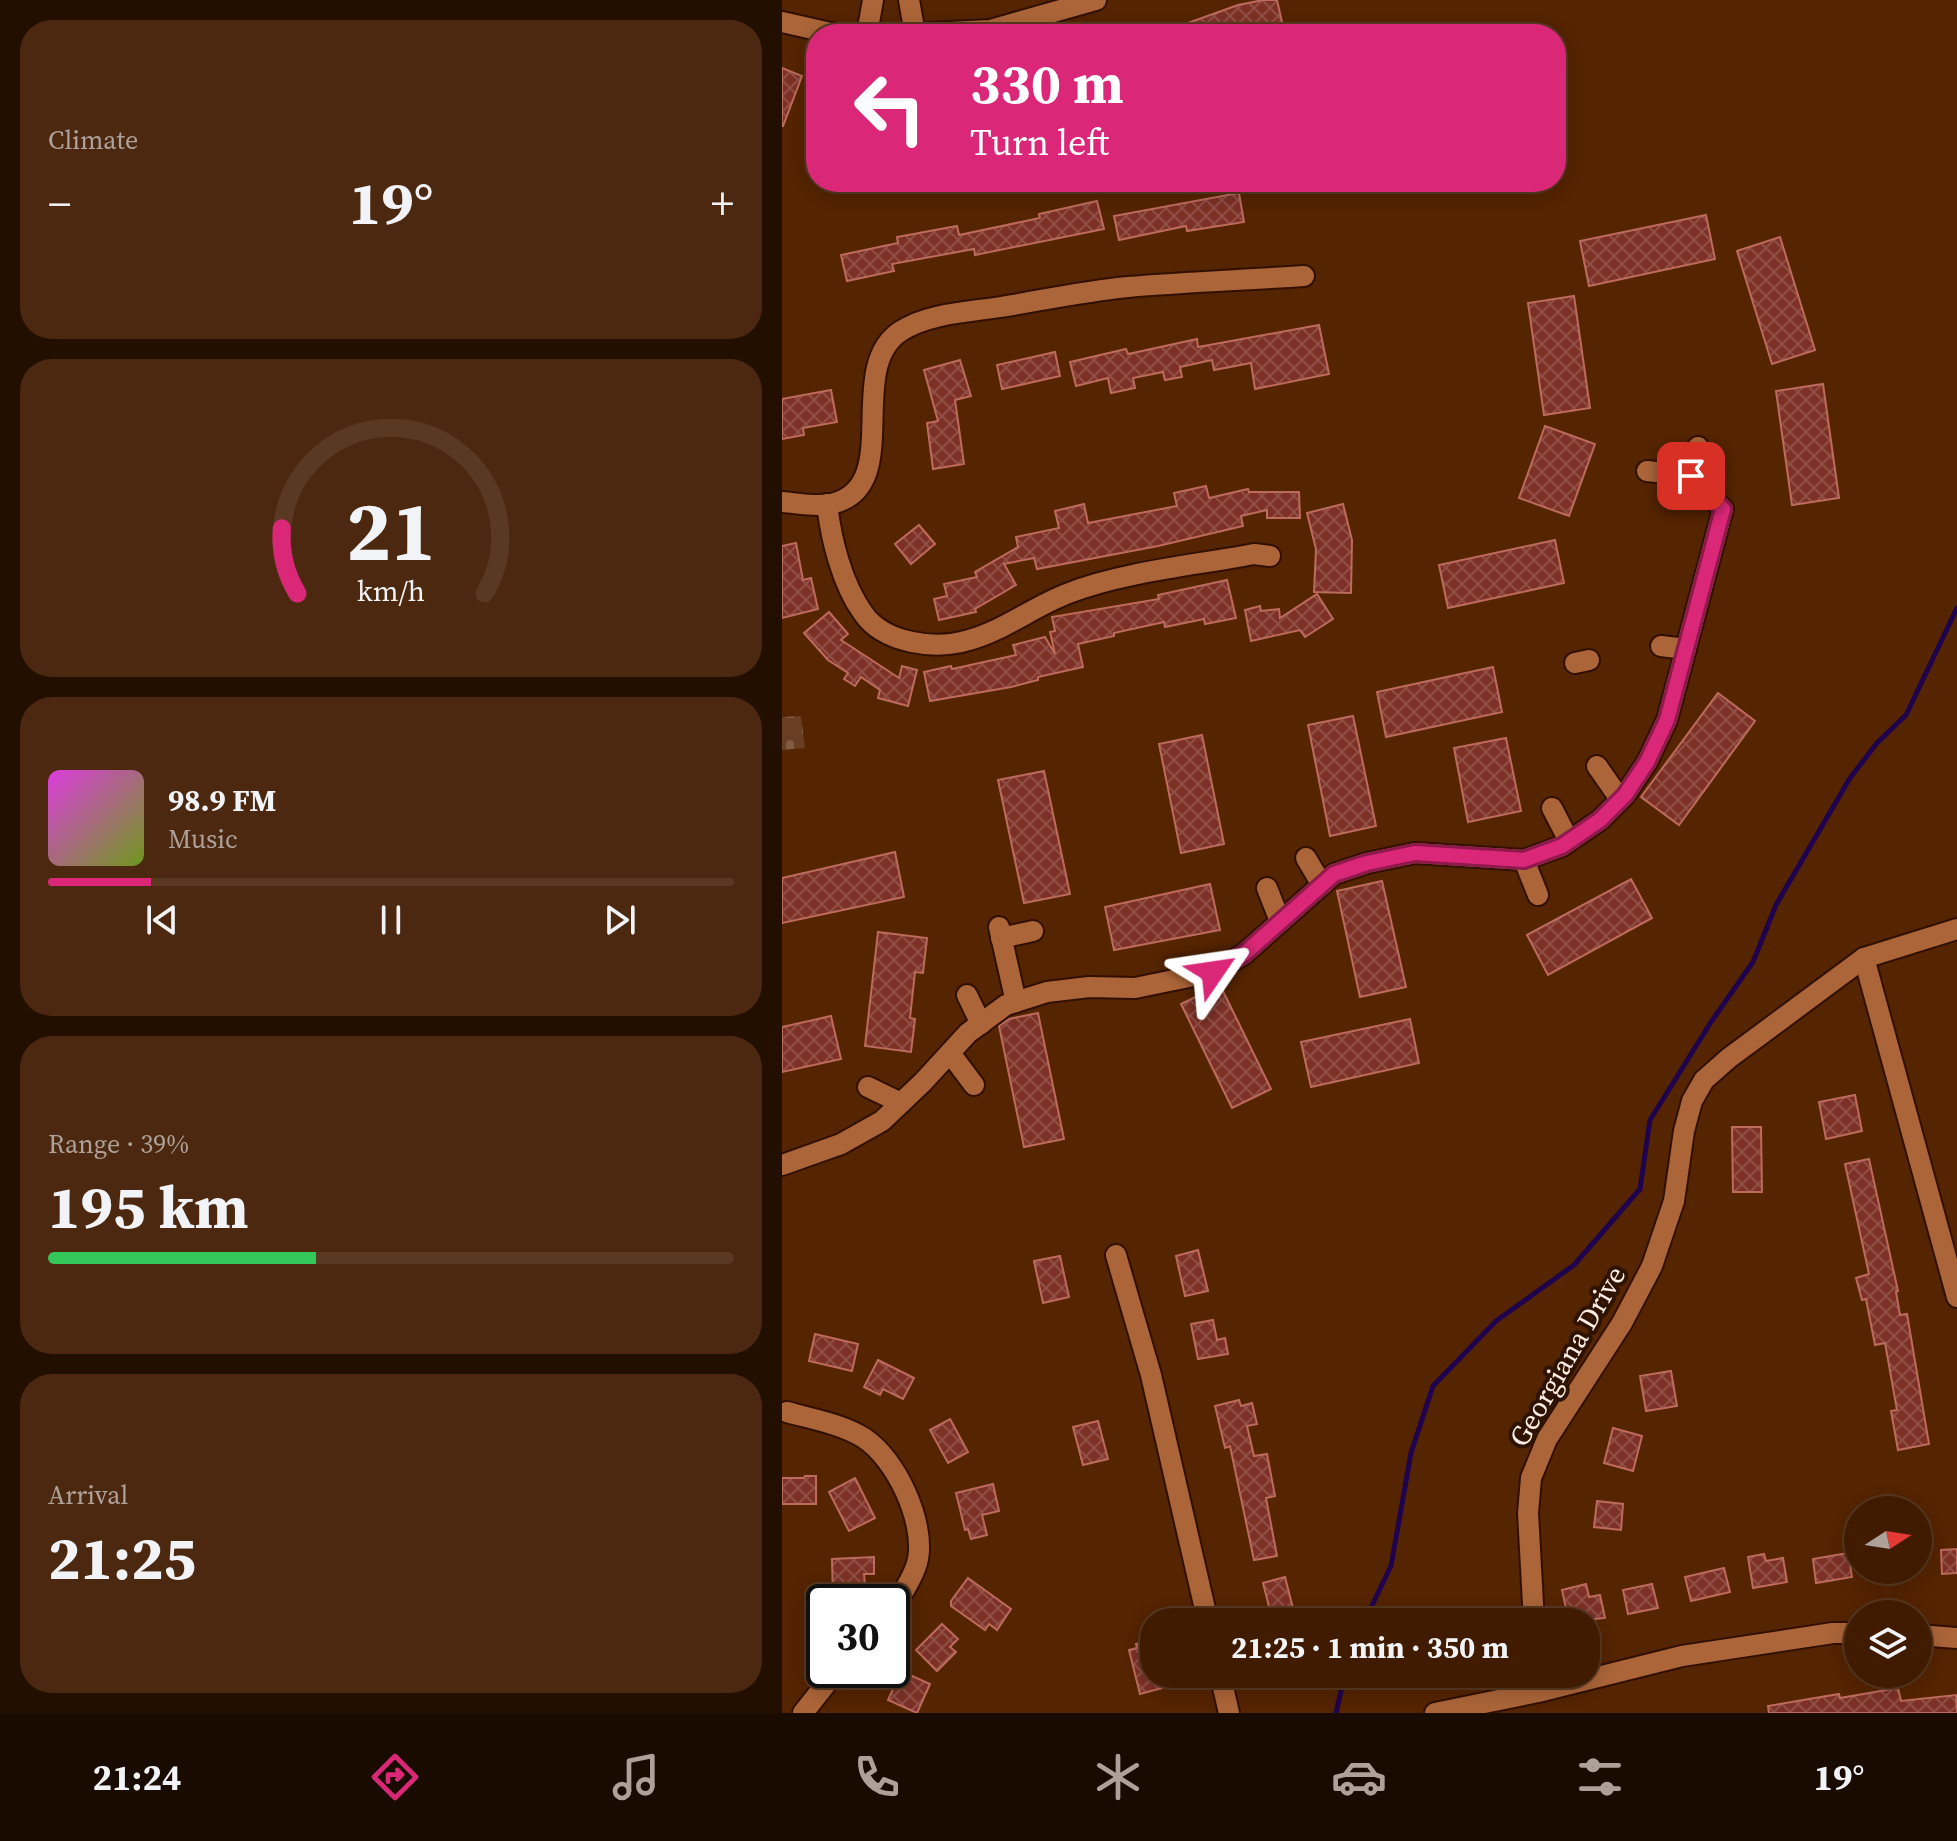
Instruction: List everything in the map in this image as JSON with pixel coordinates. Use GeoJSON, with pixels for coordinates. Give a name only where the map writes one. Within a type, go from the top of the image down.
{"type":"FeatureCollection","features":[{"type":"Feature","properties":{"kind":"street"},"geometry":{"type":"LineString","coordinates":[[869,24],[873,0]]}},
{"type":"Feature","properties":{"kind":"street"},"geometry":{"type":"LineString","coordinates":[[909,0],[912,24]]}},
{"type":"Feature","properties":{"kind":"street"},"geometry":{"type":"LineString","coordinates":[[1011,24],[1096,0]]}},
{"type":"Feature","properties":{"kind":"street"},"geometry":{"type":"LineString","coordinates":[[782,22],[806,27]]}},
{"type":"Feature","properties":{"kind":"street"},"geometry":{"type":"LineString","coordinates":[[782,502],[827,504],[856,490],[868,468],[874,424],[873,375],[884,348],[901,331],[937,318],[1126,287],[1304,276]]}},
{"type":"Feature","properties":{"kind":"street"},"geometry":{"type":"LineString","coordinates":[[1691,476],[1698,447]]}},
{"type":"Feature","properties":{"kind":"street"},"geometry":{"type":"LineString","coordinates":[[782,1165],[841,1144],[882,1121],[981,1024],[1006,1005],[1047,992],[1089,987],[1134,997],[1213,972],[1244,954],[1334,874],[1415,853],[1524,860],[1569,841],[1600,820],[1647,762],[1667,720],[1723,509],[1691,476],[1647,471]]}},
{"type":"Feature","properties":{"kind":"street"},"geometry":{"type":"LineString","coordinates":[[827,504],[831,539],[864,615],[893,637],[928,644],[966,642],[1067,593],[1101,583],[1254,554],[1270,556]]}},
{"type":"Feature","properties":{"kind":"street"},"geometry":{"type":"LineString","coordinates":[[1661,646],[1686,649]]}},
{"type":"Feature","properties":{"kind":"street"},"geometry":{"type":"LineString","coordinates":[[1597,766],[1620,799]]}},
{"type":"Feature","properties":{"kind":"street"},"geometry":{"type":"LineString","coordinates":[[1552,808],[1569,841]]}},
{"type":"Feature","properties":{"kind":"street"},"geometry":{"type":"LineString","coordinates":[[1306,858],[1322,885]]}},
{"type":"Feature","properties":{"kind":"street"},"geometry":{"type":"LineString","coordinates":[[1524,860],[1538,895]]}},
{"type":"Feature","properties":{"kind":"street"},"geometry":{"type":"LineString","coordinates":[[1267,888],[1280,921]]}},
{"type":"Feature","properties":{"kind":"street"},"geometry":{"type":"LineString","coordinates":[[1957,929],[1864,958],[1957,1297]]}},
{"type":"Feature","properties":{"kind":"street"},"geometry":{"type":"LineString","coordinates":[[1016,1002],[1000,932],[1033,931]]}},
{"type":"Feature","properties":{"kind":"street","name":"Georgiana Drive"},"geometry":{"type":"LineString","coordinates":[[1533,1608],[1528,1513],[1531,1478],[1547,1439],[1622,1323],[1652,1266],[1674,1201],[1684,1131],[1692,1101],[1704,1080],[1729,1058],[1864,958]]}},
{"type":"Feature","properties":{"kind":"street"},"geometry":{"type":"LineString","coordinates":[[967,995],[981,1024]]}},
{"type":"Feature","properties":{"kind":"street"},"geometry":{"type":"LineString","coordinates":[[950,1053],[974,1085]]}},
{"type":"Feature","properties":{"kind":"street"},"geometry":{"type":"LineString","coordinates":[[868,1087],[901,1103]]}},
{"type":"Feature","properties":{"kind":"street"},"geometry":{"type":"LineString","coordinates":[[1116,1255],[1151,1375],[1205,1608]]}},
{"type":"Feature","properties":{"kind":"street"},"geometry":{"type":"LineString","coordinates":[[787,1412],[842,1428],[865,1439],[890,1464],[904,1489],[916,1525],[918,1560],[905,1584]]}},
{"type":"Feature","properties":{"kind":"street"},"geometry":{"type":"LineString","coordinates":[[1600,1671],[1682,1656],[1844,1633]]}},
{"type":"Feature","properties":{"kind":"street"},"geometry":{"type":"LineString","coordinates":[[1932,1636],[1957,1638]]}},
{"type":"Feature","properties":{"kind":"street"},"geometry":{"type":"LineString","coordinates":[[803,1713],[823,1688]]}},
{"type":"Feature","properties":{"kind":"street"},"geometry":{"type":"LineString","coordinates":[[1223,1688],[1229,1713]]}},
{"type":"Feature","properties":{"kind":"street"},"geometry":{"type":"LineString","coordinates":[[1435,1713],[1521,1688]]}},
{"type":"Feature","properties":{"kind":"green space"},"geometry":{"type":"Polygon","coordinates":[[[801,716],[805,748],[782,750],[782,717],[801,716]]]}},
{"type":"Feature","properties":{"kind":"building"},"geometry":{"type":"Polygon","coordinates":[[[1277,0],[1282,22],[1185,24],[1238,5],[1277,0]]]}},
{"type":"Feature","properties":{"kind":"building"},"geometry":{"type":"Polygon","coordinates":[[[782,68],[802,76],[783,126],[782,126],[782,68]]]}},
{"type":"Feature","properties":{"kind":"building"},"geometry":{"type":"Polygon","coordinates":[[[1239,193],[1244,222],[1187,231],[1186,226],[1119,240],[1114,216],[1239,193]]]}},
{"type":"Feature","properties":{"kind":"building"},"geometry":{"type":"Polygon","coordinates":[[[1097,201],[1104,229],[975,255],[974,249],[892,264],[894,271],[847,281],[841,255],[898,243],[897,237],[957,226],[959,235],[1040,218],[1039,214],[1097,201]]]}},
{"type":"Feature","properties":{"kind":"building"},"geometry":{"type":"Polygon","coordinates":[[[1706,215],[1715,259],[1589,286],[1580,241],[1706,215]]]}},
{"type":"Feature","properties":{"kind":"building"},"geometry":{"type":"Polygon","coordinates":[[[1780,237],[1815,350],[1772,364],[1737,251],[1780,237]]]}},
{"type":"Feature","properties":{"kind":"building"},"geometry":{"type":"Polygon","coordinates":[[[1574,296],[1590,408],[1544,415],[1528,303],[1574,296]]]}},
{"type":"Feature","properties":{"kind":"building"},"geometry":{"type":"Polygon","coordinates":[[[1319,325],[1329,374],[1255,389],[1251,363],[1214,370],[1212,360],[1180,367],[1182,377],[1165,380],[1163,372],[1133,378],[1135,388],[1111,393],[1108,378],[1076,386],[1070,362],[1126,349],[1128,354],[1197,339],[1198,347],[1319,325]]]}},
{"type":"Feature","properties":{"kind":"building"},"geometry":{"type":"Polygon","coordinates":[[[1055,352],[1060,376],[1002,389],[997,365],[1055,352]]]}},
{"type":"Feature","properties":{"kind":"building"},"geometry":{"type":"Polygon","coordinates":[[[960,360],[971,396],[955,400],[964,464],[933,469],[927,423],[938,421],[924,370],[960,360]]]}},
{"type":"Feature","properties":{"kind":"building"},"geometry":{"type":"Polygon","coordinates":[[[1823,384],[1839,498],[1792,505],[1776,391],[1823,384]]]}},
{"type":"Feature","properties":{"kind":"building"},"geometry":{"type":"Polygon","coordinates":[[[831,390],[837,422],[803,428],[804,435],[782,439],[782,399],[831,390]]]}},
{"type":"Feature","properties":{"kind":"building"},"geometry":{"type":"Polygon","coordinates":[[[1545,426],[1595,444],[1569,516],[1519,498],[1545,426]]]}},
{"type":"Feature","properties":{"kind":"building"},"geometry":{"type":"Polygon","coordinates":[[[1206,486],[1209,498],[1248,489],[1249,492],[1299,492],[1300,518],[1267,518],[1267,510],[1241,516],[1243,526],[1158,546],[1037,569],[1034,558],[1004,564],[1016,585],[975,609],[976,612],[939,620],[934,599],[947,596],[944,584],[977,577],[975,572],[1018,547],[1016,537],[1059,528],[1055,511],[1084,504],[1088,523],[1177,506],[1174,493],[1206,486]]]}},
{"type":"Feature","properties":{"kind":"building"},"geometry":{"type":"Polygon","coordinates":[[[1343,504],[1352,540],[1351,593],[1314,592],[1316,549],[1307,513],[1343,504]]]}},
{"type":"Feature","properties":{"kind":"building"},"geometry":{"type":"Polygon","coordinates":[[[919,525],[935,544],[911,564],[895,544],[919,525]]]}},
{"type":"Feature","properties":{"kind":"building"},"geometry":{"type":"Polygon","coordinates":[[[1555,540],[1564,583],[1448,608],[1439,565],[1555,540]]]}},
{"type":"Feature","properties":{"kind":"building"},"geometry":{"type":"Polygon","coordinates":[[[796,543],[803,580],[811,578],[818,609],[782,618],[782,546],[796,543]]]}},
{"type":"Feature","properties":{"kind":"building"},"geometry":{"type":"Polygon","coordinates":[[[1227,580],[1236,618],[1205,624],[1204,619],[1165,627],[1164,622],[1114,633],[1114,636],[1078,644],[1083,667],[1038,677],[1038,680],[1011,687],[930,701],[924,672],[1016,655],[1013,645],[1045,637],[1055,654],[1050,632],[1055,631],[1052,617],[1159,599],[1158,595],[1227,580]]]}},
{"type":"Feature","properties":{"kind":"building"},"geometry":{"type":"Polygon","coordinates":[[[1317,594],[1333,619],[1305,637],[1300,630],[1251,641],[1245,610],[1260,606],[1261,611],[1279,609],[1280,618],[1317,594]]]}},
{"type":"Feature","properties":{"kind":"building"},"geometry":{"type":"Polygon","coordinates":[[[829,612],[848,634],[841,640],[899,678],[902,666],[917,670],[908,706],[878,698],[880,690],[861,677],[855,686],[844,679],[848,673],[828,660],[804,633],[829,612]]]}},
{"type":"Feature","properties":{"kind":"building"},"geometry":{"type":"Polygon","coordinates":[[[1493,667],[1502,712],[1386,737],[1377,692],[1493,667]]]}},
{"type":"Feature","properties":{"kind":"building"},"geometry":{"type":"Polygon","coordinates":[[[1718,693],[1755,721],[1679,825],[1641,797],[1718,693]]]}},
{"type":"Feature","properties":{"kind":"building"},"geometry":{"type":"Polygon","coordinates":[[[1353,716],[1376,826],[1330,836],[1308,725],[1353,716]]]}},
{"type":"Feature","properties":{"kind":"building"},"geometry":{"type":"Polygon","coordinates":[[[1202,735],[1224,844],[1181,853],[1159,744],[1202,735]]]}},
{"type":"Feature","properties":{"kind":"building"},"geometry":{"type":"Polygon","coordinates":[[[1506,738],[1521,811],[1468,822],[1454,748],[1506,738]]]}},
{"type":"Feature","properties":{"kind":"building"},"geometry":{"type":"Polygon","coordinates":[[[1044,771],[1070,894],[1024,903],[998,780],[1044,771]]]}},
{"type":"Feature","properties":{"kind":"building"},"geometry":{"type":"Polygon","coordinates":[[[895,852],[904,897],[782,923],[782,878],[895,852]]]}},
{"type":"Feature","properties":{"kind":"building"},"geometry":{"type":"Polygon","coordinates":[[[1631,879],[1652,918],[1548,975],[1527,935],[1631,879]]]}},
{"type":"Feature","properties":{"kind":"building"},"geometry":{"type":"Polygon","coordinates":[[[1382,881],[1406,987],[1360,997],[1337,891],[1382,881]]]}},
{"type":"Feature","properties":{"kind":"building"},"geometry":{"type":"Polygon","coordinates":[[[1210,884],[1220,930],[1114,950],[1105,907],[1210,884]]]}},
{"type":"Feature","properties":{"kind":"building"},"geometry":{"type":"Polygon","coordinates":[[[878,932],[927,938],[923,973],[915,972],[910,1018],[915,1019],[911,1052],[865,1046],[878,932]]]}},
{"type":"Feature","properties":{"kind":"building"},"geometry":{"type":"Polygon","coordinates":[[[1220,985],[1271,1089],[1232,1108],[1181,1004],[1220,985]]]}},
{"type":"Feature","properties":{"kind":"building"},"geometry":{"type":"Polygon","coordinates":[[[1038,1013],[1064,1139],[1024,1147],[999,1026],[1009,1019],[1038,1013]]]}},
{"type":"Feature","properties":{"kind":"building"},"geometry":{"type":"Polygon","coordinates":[[[831,1016],[841,1059],[782,1072],[782,1027],[831,1016]]]}},
{"type":"Feature","properties":{"kind":"building"},"geometry":{"type":"Polygon","coordinates":[[[1410,1019],[1419,1063],[1311,1087],[1301,1042],[1410,1019]]]}},
{"type":"Feature","properties":{"kind":"building"},"geometry":{"type":"Polygon","coordinates":[[[1855,1095],[1862,1131],[1826,1139],[1819,1102],[1855,1095]]]}},
{"type":"Feature","properties":{"kind":"building"},"geometry":{"type":"Polygon","coordinates":[[[1732,1127],[1761,1127],[1762,1192],[1733,1192],[1732,1127]]]}},
{"type":"Feature","properties":{"kind":"building"},"geometry":{"type":"Polygon","coordinates":[[[1869,1159],[1898,1291],[1900,1315],[1907,1314],[1929,1444],[1898,1450],[1891,1411],[1897,1410],[1885,1343],[1875,1345],[1866,1299],[1862,1300],[1856,1278],[1869,1274],[1845,1164],[1869,1159]]]}},
{"type":"Feature","properties":{"kind":"building"},"geometry":{"type":"Polygon","coordinates":[[[1198,1250],[1208,1291],[1185,1296],[1176,1256],[1198,1250]]]}},
{"type":"Feature","properties":{"kind":"building"},"geometry":{"type":"Polygon","coordinates":[[[1060,1256],[1069,1297],[1043,1303],[1034,1261],[1060,1256]]]}},
{"type":"Feature","properties":{"kind":"building"},"geometry":{"type":"Polygon","coordinates":[[[1213,1320],[1217,1340],[1225,1338],[1228,1354],[1198,1359],[1191,1324],[1213,1320]]]}},
{"type":"Feature","properties":{"kind":"building"},"geometry":{"type":"Polygon","coordinates":[[[815,1334],[858,1344],[852,1371],[809,1361],[815,1334]]]}},
{"type":"Feature","properties":{"kind":"building"},"geometry":{"type":"Polygon","coordinates":[[[878,1360],[914,1378],[903,1399],[883,1389],[880,1395],[864,1387],[878,1360]]]}},
{"type":"Feature","properties":{"kind":"building"},"geometry":{"type":"Polygon","coordinates":[[[1671,1371],[1677,1406],[1646,1411],[1640,1376],[1671,1371]]]}},
{"type":"Feature","properties":{"kind":"building"},"geometry":{"type":"Polygon","coordinates":[[[1239,1400],[1241,1406],[1252,1403],[1257,1424],[1247,1426],[1254,1456],[1267,1454],[1275,1496],[1266,1498],[1277,1556],[1254,1560],[1230,1446],[1225,1448],[1215,1406],[1239,1400]]]}},
{"type":"Feature","properties":{"kind":"building"},"geometry":{"type":"Polygon","coordinates":[[[950,1419],[968,1452],[948,1463],[930,1430],[950,1419]]]}},
{"type":"Feature","properties":{"kind":"building"},"geometry":{"type":"Polygon","coordinates":[[[1098,1421],[1108,1459],[1083,1465],[1073,1427],[1098,1421]]]}},
{"type":"Feature","properties":{"kind":"building"},"geometry":{"type":"Polygon","coordinates":[[[1613,1428],[1642,1436],[1633,1471],[1604,1463],[1613,1428]]]}},
{"type":"Feature","properties":{"kind":"building"},"geometry":{"type":"Polygon","coordinates":[[[816,1476],[816,1504],[782,1504],[782,1478],[816,1476]]]}},
{"type":"Feature","properties":{"kind":"building"},"geometry":{"type":"Polygon","coordinates":[[[855,1478],[875,1518],[849,1531],[829,1492],[855,1478]]]}},
{"type":"Feature","properties":{"kind":"building"},"geometry":{"type":"Polygon","coordinates":[[[993,1484],[999,1511],[982,1515],[987,1535],[971,1539],[968,1529],[965,1530],[956,1493],[993,1484]]]}},
{"type":"Feature","properties":{"kind":"building"},"geometry":{"type":"Polygon","coordinates":[[[1597,1501],[1623,1504],[1621,1530],[1594,1527],[1597,1501]]]}},
{"type":"Feature","properties":{"kind":"building"},"geometry":{"type":"Polygon","coordinates":[[[1957,1549],[1957,1573],[1942,1574],[1941,1550],[1957,1549]]]}},
{"type":"Feature","properties":{"kind":"building"},"geometry":{"type":"Polygon","coordinates":[[[1764,1554],[1766,1561],[1783,1558],[1787,1582],[1753,1588],[1748,1557],[1764,1554]]]}},
{"type":"Feature","properties":{"kind":"building"},"geometry":{"type":"Polygon","coordinates":[[[1844,1554],[1844,1578],[1816,1583],[1813,1559],[1844,1554]]]}},
{"type":"Feature","properties":{"kind":"building"},"geometry":{"type":"Polygon","coordinates":[[[874,1557],[874,1574],[864,1574],[865,1584],[833,1584],[832,1559],[874,1557]]]}},
{"type":"Feature","properties":{"kind":"building"},"geometry":{"type":"Polygon","coordinates":[[[1724,1568],[1730,1592],[1691,1601],[1685,1577],[1724,1568]]]}},
{"type":"Feature","properties":{"kind":"building"},"geometry":{"type":"Polygon","coordinates":[[[1285,1577],[1293,1608],[1269,1608],[1263,1583],[1285,1577]]]}},
{"type":"Feature","properties":{"kind":"building"},"geometry":{"type":"Polygon","coordinates":[[[968,1578],[1011,1609],[997,1630],[989,1624],[985,1630],[951,1606],[951,1601],[968,1578]]]}},
{"type":"Feature","properties":{"kind":"building"},"geometry":{"type":"Polygon","coordinates":[[[1586,1584],[1589,1597],[1600,1595],[1605,1618],[1600,1619],[1600,1608],[1566,1608],[1562,1590],[1586,1584]]]}},
{"type":"Feature","properties":{"kind":"building"},"geometry":{"type":"Polygon","coordinates":[[[1652,1584],[1658,1608],[1628,1614],[1623,1590],[1652,1584]]]}},
{"type":"Feature","properties":{"kind":"building"},"geometry":{"type":"Polygon","coordinates":[[[942,1624],[958,1639],[950,1647],[956,1652],[937,1671],[916,1650],[942,1624]]]}},
{"type":"Feature","properties":{"kind":"building"},"geometry":{"type":"Polygon","coordinates":[[[1140,1643],[1140,1688],[1162,1688],[1140,1694],[1129,1650],[1137,1648],[1136,1644],[1140,1643]]]}},
{"type":"Feature","properties":{"kind":"building"},"geometry":{"type":"Polygon","coordinates":[[[910,1675],[930,1684],[917,1713],[888,1700],[893,1688],[910,1688],[910,1675]]]}},
{"type":"Feature","properties":{"kind":"building"},"geometry":{"type":"Polygon","coordinates":[[[1898,1688],[1901,1701],[1956,1695],[1957,1713],[1769,1713],[1768,1706],[1839,1694],[1840,1698],[1898,1688]]]}},
{"type":"Feature","properties":{"kind":"waterway"},"geometry":{"type":"LineString","coordinates":[[1371,1608],[1391,1566],[1411,1453],[1433,1386],[1496,1321],[1574,1265],[1640,1189],[1650,1120],[1711,1022],[1753,962],[1776,905],[1850,778],[1877,743],[1906,715],[1957,608]]}},
{"type":"Feature","properties":{"kind":"waterway"},"geometry":{"type":"LineString","coordinates":[[1336,1713],[1342,1688]]}},
{"type":"Feature","properties":{"kind":"route"},"geometry":{"type":"LineString","coordinates":[[1213,972],[1244,954],[1334,874],[1415,853],[1524,860],[1562,846],[1600,820],[1625,795],[1647,762],[1667,720],[1723,509],[1691,476]]}}]}
